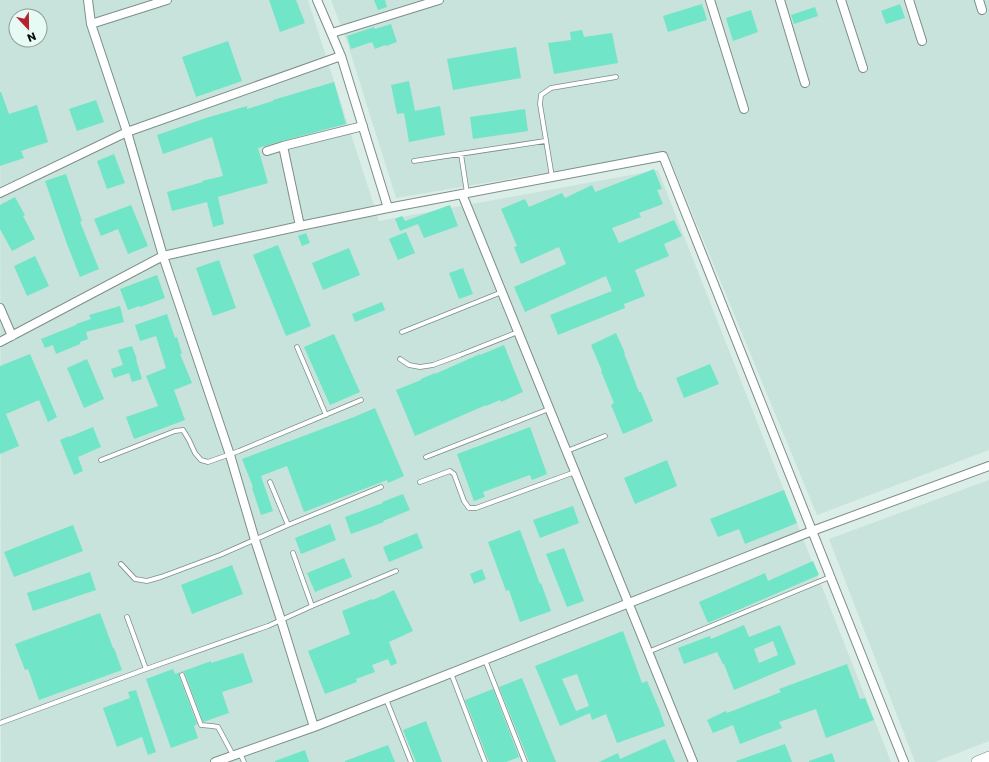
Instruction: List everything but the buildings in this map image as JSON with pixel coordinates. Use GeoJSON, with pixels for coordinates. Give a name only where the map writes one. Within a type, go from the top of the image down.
{"type":"FeatureCollection","features":[{"type":"Feature","properties":{"kind":"street"},"geometry":{"type":"LineString","coordinates":[[88,0],[91,24],[127,132],[163,256],[230,455],[314,727]]}},
{"type":"Feature","properties":{"kind":"street"},"geometry":{"type":"LineString","coordinates":[[91,24],[167,0]]}},
{"type":"Feature","properties":{"kind":"street"},"geometry":{"type":"LineString","coordinates":[[317,0],[341,56],[388,208]]}},
{"type":"Feature","properties":{"kind":"street"},"geometry":{"type":"LineString","coordinates":[[332,33],[438,0]]}},
{"type":"Feature","properties":{"kind":"street"},"geometry":{"type":"LineString","coordinates":[[710,0],[744,109]]}},
{"type":"Feature","properties":{"kind":"street"},"geometry":{"type":"LineString","coordinates":[[780,0],[805,83]]}},
{"type":"Feature","properties":{"kind":"street"},"geometry":{"type":"LineString","coordinates":[[841,0],[863,68]]}},
{"type":"Feature","properties":{"kind":"street"},"geometry":{"type":"LineString","coordinates":[[909,0],[922,41]]}},
{"type":"Feature","properties":{"kind":"street"},"geometry":{"type":"LineString","coordinates":[[979,0],[982,10]]}},
{"type":"Feature","properties":{"kind":"street"},"geometry":{"type":"LineString","coordinates":[[0,193],[127,132],[341,56]]}},
{"type":"Feature","properties":{"kind":"street"},"geometry":{"type":"LineString","coordinates":[[267,152],[283,146],[363,126]]}},
{"type":"Feature","properties":{"kind":"street"},"geometry":{"type":"LineString","coordinates":[[283,146],[300,226]]}},
{"type":"Feature","properties":{"kind":"street"},"geometry":{"type":"LineString","coordinates":[[0,342],[163,256],[388,208],[663,156],[904,762]]}},
{"type":"Feature","properties":{"kind":"street"},"geometry":{"type":"LineString","coordinates":[[465,194],[518,332],[693,762]]}},
{"type":"Feature","properties":{"kind":"street"},"geometry":{"type":"LineString","coordinates":[[0,308],[12,336]]}},
{"type":"Feature","properties":{"kind":"street"},"geometry":{"type":"LineString","coordinates":[[215,762],[314,727],[812,531],[989,466]]}},
{"type":"Feature","properties":{"kind":"street"},"geometry":{"type":"LineString","coordinates":[[977,762],[989,757]]}},
{"type":"Feature","properties":{"kind":"lane"},"geometry":{"type":"LineString","coordinates":[[552,177],[540,104],[542,95],[551,88],[616,77]]}},
{"type":"Feature","properties":{"kind":"lane"},"geometry":{"type":"LineString","coordinates":[[414,161],[545,141]]}},
{"type":"Feature","properties":{"kind":"lane"},"geometry":{"type":"LineString","coordinates":[[461,154],[465,194]]}},
{"type":"Feature","properties":{"kind":"lane"},"geometry":{"type":"LineString","coordinates":[[402,332],[502,292]]}},
{"type":"Feature","properties":{"kind":"lane"},"geometry":{"type":"LineString","coordinates":[[400,359],[409,365],[420,368],[433,365],[518,332]]}},
{"type":"Feature","properties":{"kind":"lane"},"geometry":{"type":"LineString","coordinates":[[297,347],[326,415]]}},
{"type":"Feature","properties":{"kind":"lane"},"geometry":{"type":"LineString","coordinates":[[101,460],[175,431],[183,430],[195,453],[201,460],[208,462],[230,455],[361,400]]}},
{"type":"Feature","properties":{"kind":"lane"},"geometry":{"type":"LineString","coordinates":[[426,457],[549,409]]}},
{"type":"Feature","properties":{"kind":"lane"},"geometry":{"type":"LineString","coordinates":[[567,451],[605,436]]}},
{"type":"Feature","properties":{"kind":"lane"},"geometry":{"type":"LineString","coordinates":[[420,482],[450,471],[454,474],[464,501],[469,508],[476,508],[575,472]]}},
{"type":"Feature","properties":{"kind":"lane"},"geometry":{"type":"LineString","coordinates":[[270,482],[288,525]]}},
{"type":"Feature","properties":{"kind":"lane"},"geometry":{"type":"LineString","coordinates":[[121,564],[135,579],[147,581],[161,577],[220,555],[381,487]]}},
{"type":"Feature","properties":{"kind":"lane"},"geometry":{"type":"LineString","coordinates":[[293,553],[312,606]]}},
{"type":"Feature","properties":{"kind":"lane"},"geometry":{"type":"LineString","coordinates":[[0,723],[268,626],[396,571]]}},
{"type":"Feature","properties":{"kind":"lane"},"geometry":{"type":"LineString","coordinates":[[648,652],[830,577]]}},
{"type":"Feature","properties":{"kind":"lane"},"geometry":{"type":"LineString","coordinates":[[127,617],[146,669]]}},
{"type":"Feature","properties":{"kind":"lane"},"geometry":{"type":"LineString","coordinates":[[485,660],[525,762]]}},
{"type":"Feature","properties":{"kind":"lane"},"geometry":{"type":"LineString","coordinates":[[451,673],[486,762]]}},
{"type":"Feature","properties":{"kind":"lane"},"geometry":{"type":"LineString","coordinates":[[182,675],[201,725],[218,727],[236,754],[244,762]]}},
{"type":"Feature","properties":{"kind":"lane"},"geometry":{"type":"LineString","coordinates":[[385,699],[411,762]]}},
{"type":"Feature","properties":{"kind":"shaded area"},"geometry":{"type":"Polygon","coordinates":[[[0,0],[308,0],[379,221],[658,170],[891,762],[1,762],[0,0]]]}},
{"type":"Feature","properties":{"kind":"shaded area"},"geometry":{"type":"Polygon","coordinates":[[[331,0],[989,0],[989,450],[817,515],[667,152],[396,198],[348,45],[331,0]]]}},
{"type":"Feature","properties":{"kind":"shaded area"},"geometry":{"type":"Polygon","coordinates":[[[989,480],[989,741],[935,762],[915,762],[829,539],[989,480]]]}}]}
